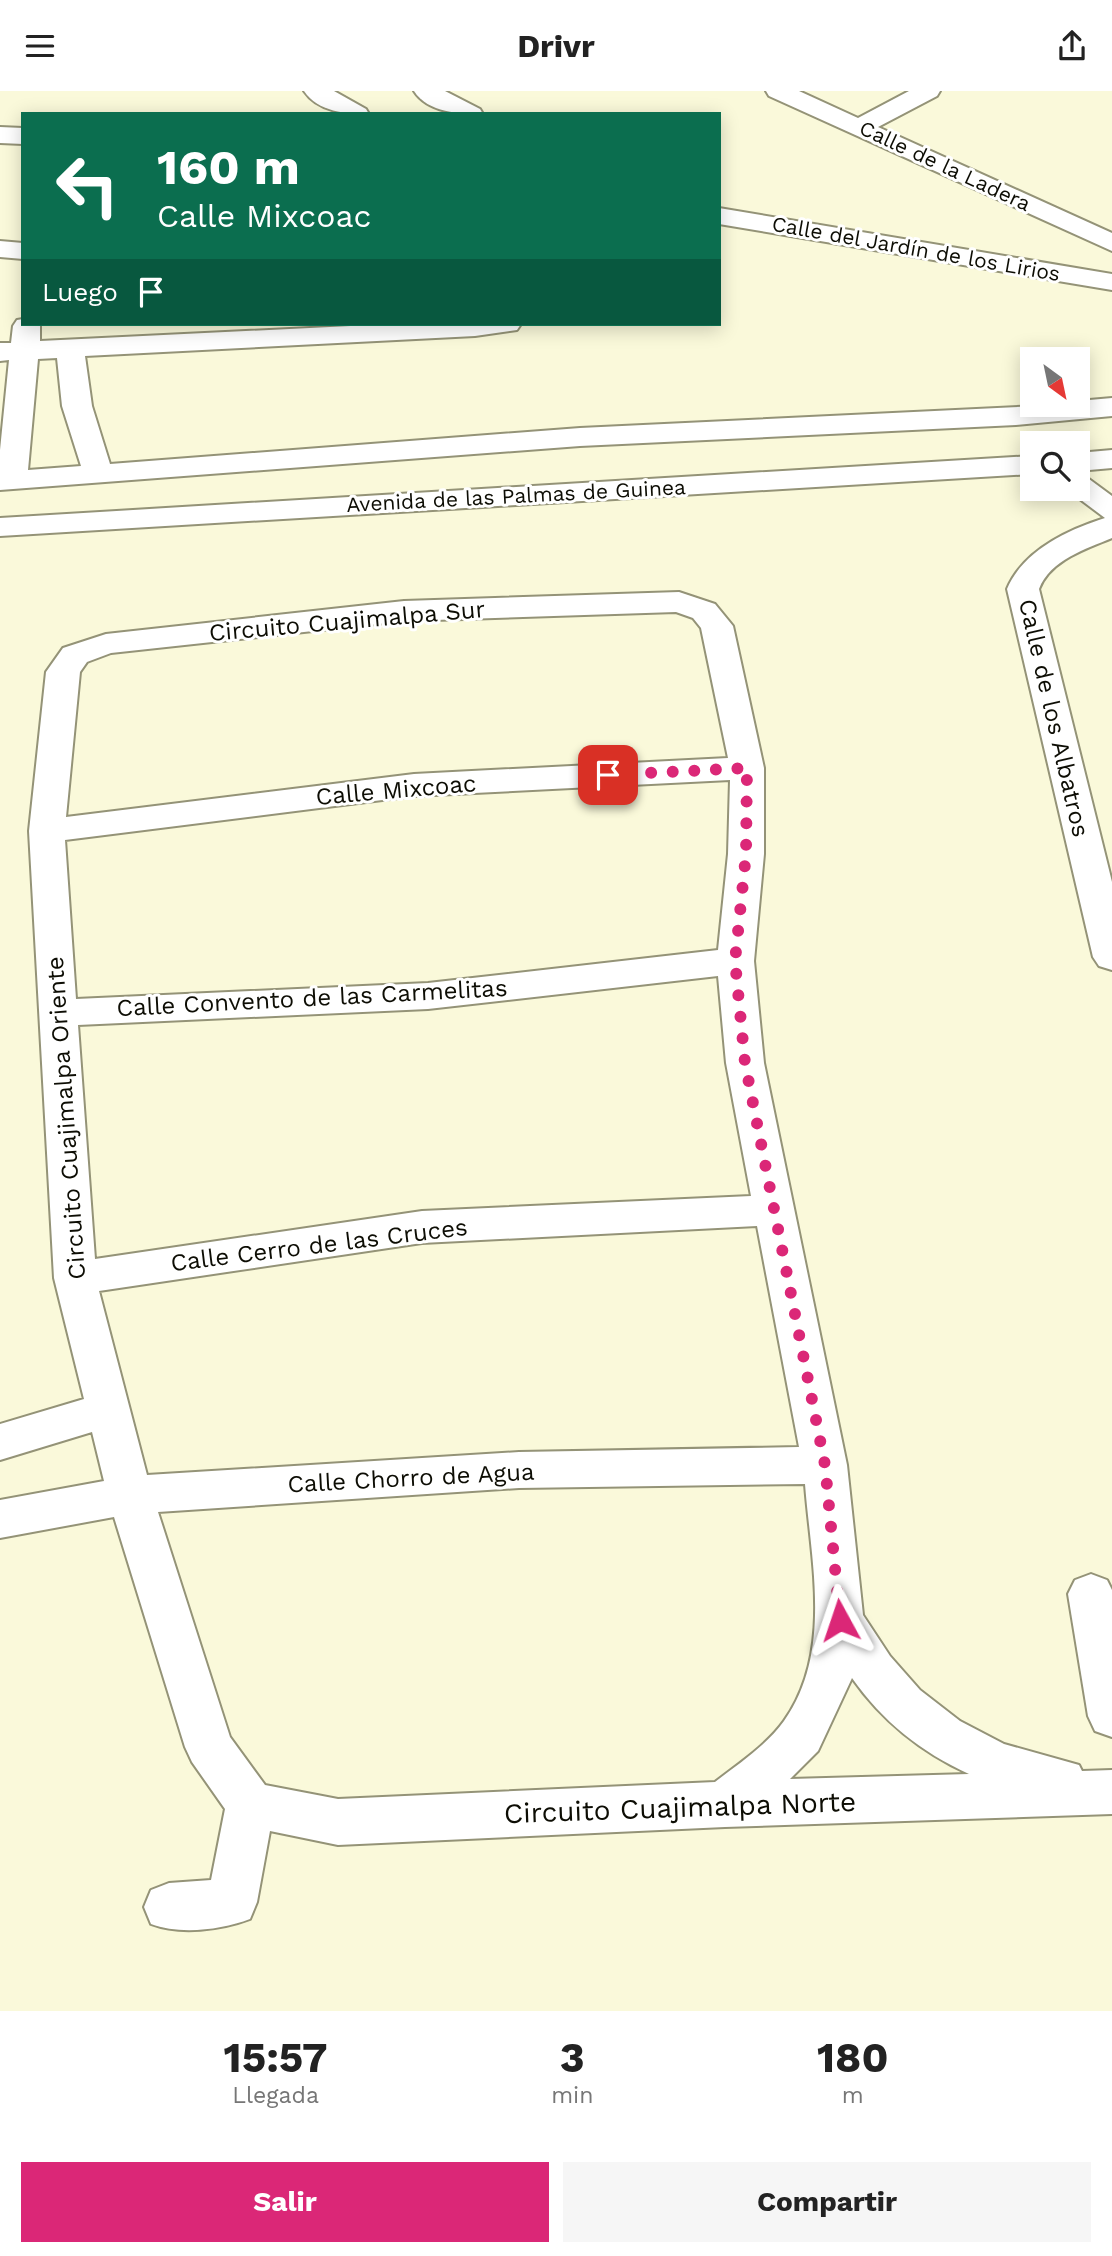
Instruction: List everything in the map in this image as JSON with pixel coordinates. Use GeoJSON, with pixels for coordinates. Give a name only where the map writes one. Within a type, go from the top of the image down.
{"type":"FeatureCollection","features":[{"type":"Feature","properties":{"kind":"street"},"geometry":{"type":"LineString","coordinates":[[316,91],[353,112]]}},
{"type":"Feature","properties":{"kind":"street"},"geometry":{"type":"LineString","coordinates":[[426,91],[467,112]]}},
{"type":"Feature","properties":{"kind":"street","name":"Calle de la Ladera"},"geometry":{"type":"LineString","coordinates":[[778,91],[1112,243]]}},
{"type":"Feature","properties":{"kind":"street"},"geometry":{"type":"LineString","coordinates":[[859,127],[928,91]]}},
{"type":"Feature","properties":{"kind":"street"},"geometry":{"type":"LineString","coordinates":[[0,135],[21,136]]}},
{"type":"Feature","properties":{"kind":"street","name":"Calle del Jardín de los Lirios"},"geometry":{"type":"LineString","coordinates":[[721,216],[1112,282]]}},
{"type":"Feature","properties":{"kind":"street"},"geometry":{"type":"LineString","coordinates":[[0,249],[21,251]]}},
{"type":"Feature","properties":{"kind":"street"},"geometry":{"type":"LineString","coordinates":[[6,481],[17,342],[71,349],[491,326]]}},
{"type":"Feature","properties":{"kind":"street"},"geometry":{"type":"LineString","coordinates":[[71,349],[77,406],[99,475]]}},
{"type":"Feature","properties":{"kind":"street","name":"Avenida de las Palmas de Guinea"},"geometry":{"type":"LineString","coordinates":[[6,481],[580,437],[1016,416],[1112,407]]}},
{"type":"Feature","properties":{"kind":"street"},"geometry":{"type":"LineString","coordinates":[[1016,416],[1027,431]]}},
{"type":"Feature","properties":{"kind":"street"},"geometry":{"type":"LineString","coordinates":[[1090,461],[1112,459]]}},
{"type":"Feature","properties":{"kind":"street","name":"Avenida de las Palmas de Guinea"},"geometry":{"type":"LineString","coordinates":[[0,527],[1020,466]]}},
{"type":"Feature","properties":{"kind":"street"},"geometry":{"type":"LineString","coordinates":[[1090,494],[1112,511]]}},
{"type":"Feature","properties":{"kind":"street","name":"Calle de los Albatros"},"geometry":{"type":"LineString","coordinates":[[1112,526],[1038,563],[1026,575],[1023,589],[1112,957]]}},
{"type":"Feature","properties":{"kind":"street","name":"Circuito Cuajimalpa Sur"},"geometry":{"type":"LineString","coordinates":[[75,655],[106,644],[404,611],[680,602],[704,611],[717,626],[747,768]]}},
{"type":"Feature","properties":{"kind":"street","name":"Circuito Cuajimalpa Oriente"},"geometry":{"type":"LineString","coordinates":[[75,655],[63,672],[47,831],[75,1278],[130,1495],[209,1747],[250,1805]]}},
{"type":"Feature","properties":{"kind":"street"},"geometry":{"type":"LineString","coordinates":[[725,1804],[764,1773],[801,1735],[833,1669],[840,1620],[825,1465],[745,1063],[735,961],[746,854],[747,768]]}},
{"type":"Feature","properties":{"kind":"street","name":"Calle Mixcoac"},"geometry":{"type":"LineString","coordinates":[[47,831],[414,785],[747,768]]}},
{"type":"Feature","properties":{"kind":"street","name":"Calle Convento de las Carmelitas"},"geometry":{"type":"LineString","coordinates":[[57,1013],[428,996],[735,961]]}},
{"type":"Feature","properties":{"kind":"street","name":"Calle Cerro de las Cruces"},"geometry":{"type":"LineString","coordinates":[[75,1278],[422,1227],[774,1210]]}},
{"type":"Feature","properties":{"kind":"street"},"geometry":{"type":"LineString","coordinates":[[0,1441],[108,1411]]}},
{"type":"Feature","properties":{"kind":"street","name":"Calle Chorro de Agua"},"geometry":{"type":"LineString","coordinates":[[0,1519],[130,1495],[519,1470],[825,1465]]}},
{"type":"Feature","properties":{"kind":"street"},"geometry":{"type":"LineString","coordinates":[[1091,1594],[1112,1716]]}},
{"type":"Feature","properties":{"kind":"street"},"geometry":{"type":"LineString","coordinates":[[840,1620],[886,1688],[930,1729],[1027,1775],[1112,1791]]}},
{"type":"Feature","properties":{"kind":"street","name":"Circuito Cuajimalpa Norte"},"geometry":{"type":"LineString","coordinates":[[250,1805],[338,1822],[725,1804],[1112,1791]]}},
{"type":"Feature","properties":{"kind":"street"},"geometry":{"type":"LineString","coordinates":[[169,1907],[232,1902],[250,1805]]}},
{"type":"Feature","properties":{"kind":"route"},"geometry":{"type":"LineString","coordinates":[[608,775],[747,768],[746,854],[735,961],[745,1063],[825,1465],[840,1620]]}}]}
